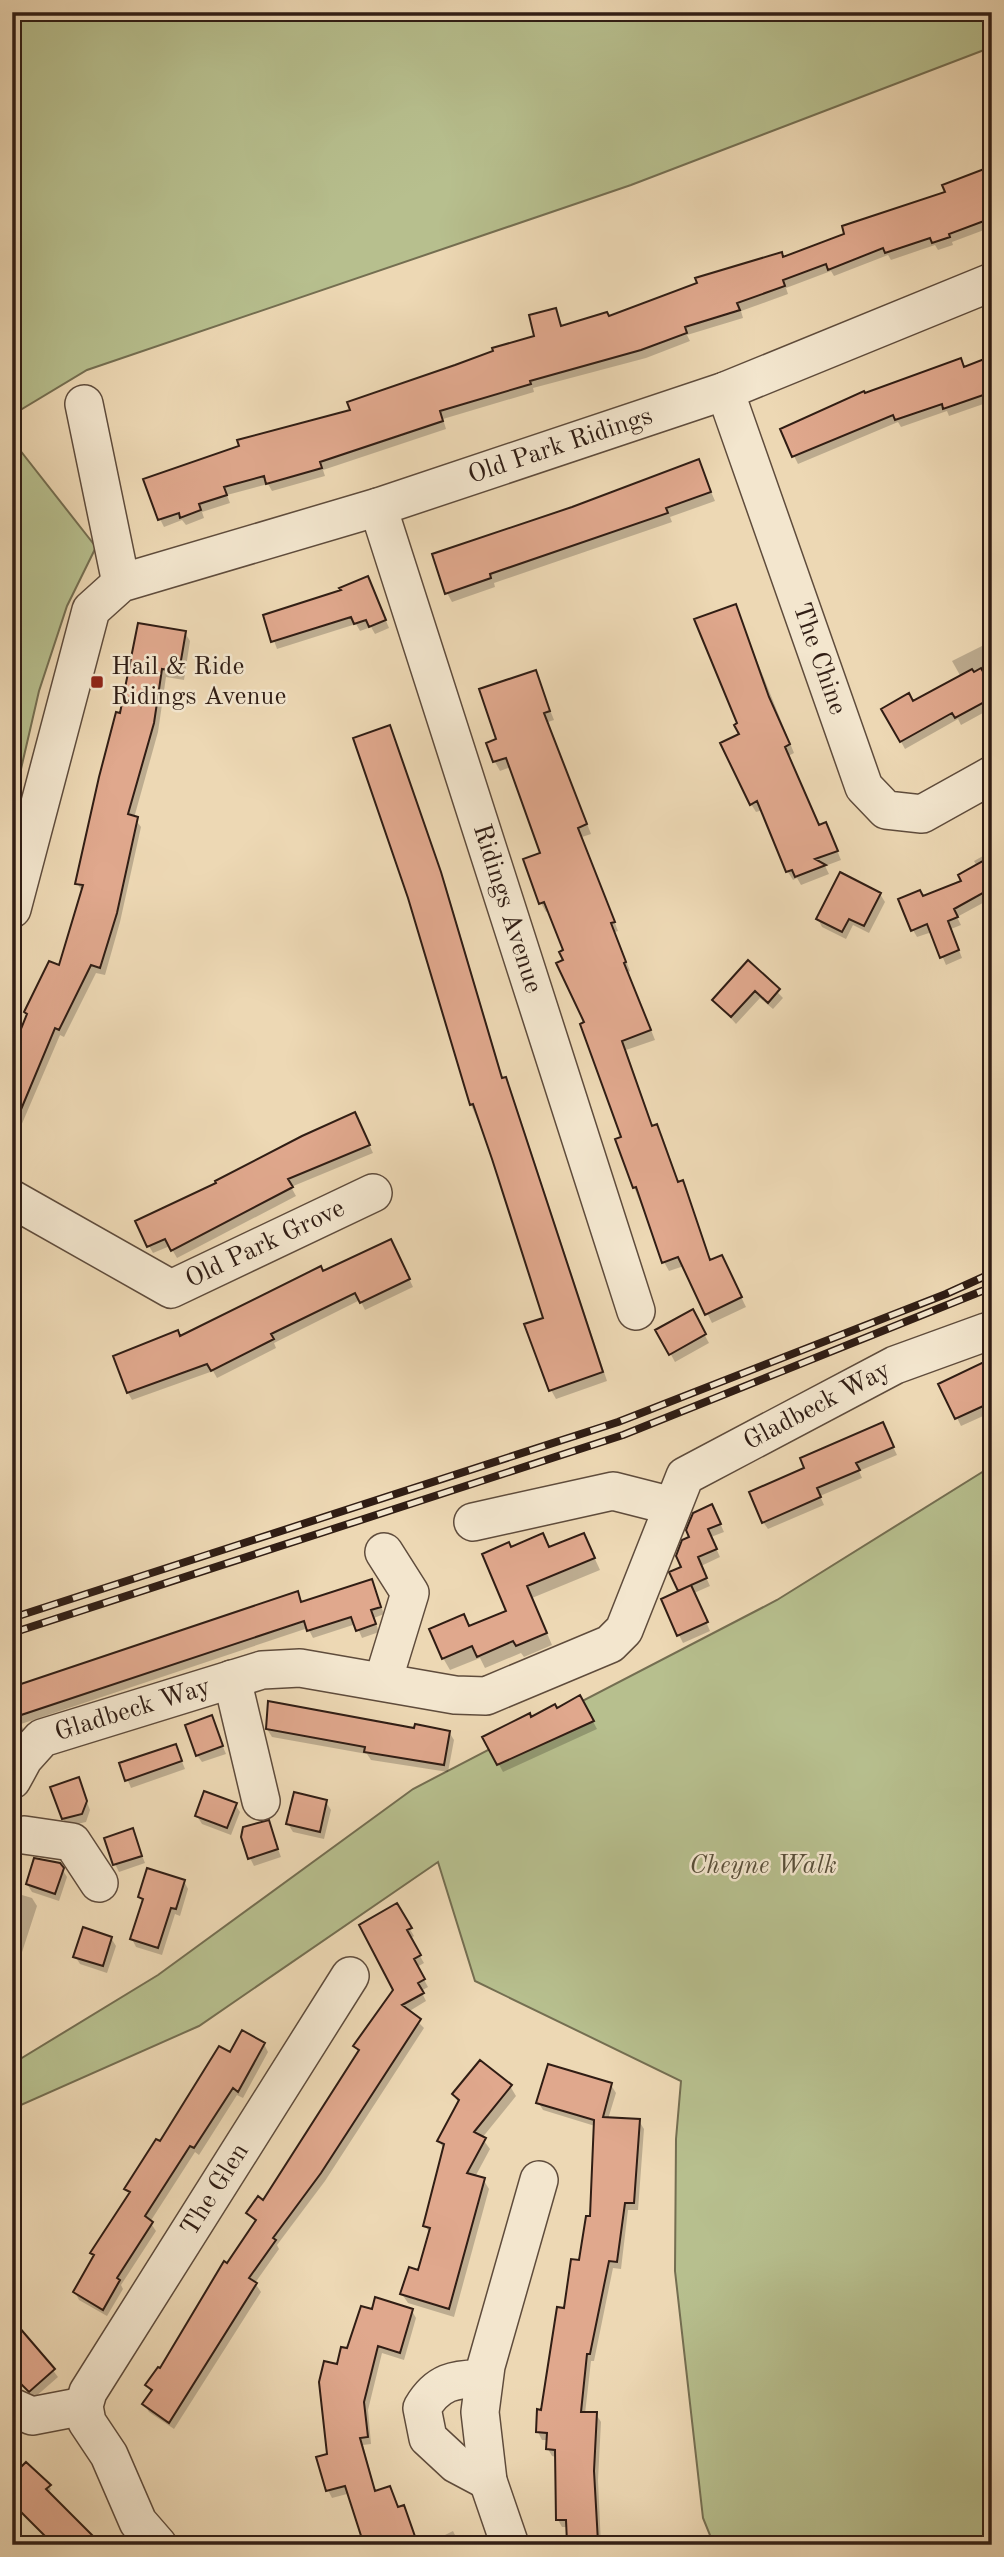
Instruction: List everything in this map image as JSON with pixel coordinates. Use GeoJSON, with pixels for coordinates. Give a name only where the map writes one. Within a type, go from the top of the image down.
{"type":"FeatureCollection","features":[{"type":"Feature","properties":{"kind":"street","name":"Old Park Ridings"},"geometry":{"type":"LineString","coordinates":[[121,583],[378,507],[725,391],[992,282]]}},
{"type":"Feature","properties":{"kind":"street","name":"The Chine"},"geometry":{"type":"LineString","coordinates":[[725,391],[864,787],[886,810],[922,814],[992,775]]}},
{"type":"Feature","properties":{"kind":"street"},"geometry":{"type":"LineString","coordinates":[[12,909],[91,610],[121,583],[84,404]]}},
{"type":"Feature","properties":{"kind":"street","name":"Ridings Avenue"},"geometry":{"type":"LineString","coordinates":[[378,507],[636,1311]]}},
{"type":"Feature","properties":{"kind":"street","name":"Old Park Grove"},"geometry":{"type":"LineString","coordinates":[[12,1199],[171,1289],[373,1193]]}},
{"type":"Feature","properties":{"kind":"street","name":"Gladbeck Way"},"geometry":{"type":"LineString","coordinates":[[12,1780],[24,1758],[42,1738],[262,1670],[300,1668],[455,1695],[485,1696],[610,1644],[624,1630],[685,1476],[895,1365],[986,1332]]}},
{"type":"Feature","properties":{"kind":"street"},"geometry":{"type":"LineString","coordinates":[[473,1522],[612,1491],[672,1506]]}},
{"type":"Feature","properties":{"kind":"street"},"geometry":{"type":"LineString","coordinates":[[383,1681],[410,1593],[384,1552]]}},
{"type":"Feature","properties":{"kind":"street","name":"Gladbeck Way"},"geometry":{"type":"LineString","coordinates":[[232,1679],[261,1801]]}},
{"type":"Feature","properties":{"kind":"street"},"geometry":{"type":"LineString","coordinates":[[12,1795],[24,1809],[27,1821],[18,1842],[72,1842],[99,1883]]}},
{"type":"Feature","properties":{"kind":"street","name":"The Glen"},"geometry":{"type":"LineString","coordinates":[[84,2406],[88,2392],[351,1976]]}},
{"type":"Feature","properties":{"kind":"street"},"geometry":{"type":"LineString","coordinates":[[510,2545],[488,2482],[480,2412],[483,2379],[539,2180]]}},
{"type":"Feature","properties":{"kind":"street"},"geometry":{"type":"LineString","coordinates":[[483,2379],[456,2378],[431,2392],[422,2408],[428,2438],[456,2463],[488,2482]]}},
{"type":"Feature","properties":{"kind":"street"},"geometry":{"type":"LineString","coordinates":[[12,2407],[32,2416],[84,2406],[87,2422],[109,2455],[138,2522],[158,2545]]}},
{"type":"Feature","properties":{"kind":"green space"},"geometry":{"type":"Polygon","coordinates":[[[12,12],[992,12],[992,47],[631,185],[87,370],[12,415],[12,12]]]}},
{"type":"Feature","properties":{"kind":"green space"},"geometry":{"type":"Polygon","coordinates":[[[12,440],[96,547],[67,606],[39,691],[12,808],[12,440]]]}},
{"type":"Feature","properties":{"kind":"green space","name":"Cheyne Walk"},"geometry":{"type":"Polygon","coordinates":[[[992,1466],[992,2545],[714,2545],[703,2518],[675,2271],[676,2139],[681,2081],[475,1981],[438,1862],[199,2026],[12,2109],[12,2064],[158,1975],[413,1789],[777,1600],[992,1466]]]}},
{"type":"Feature","properties":{"kind":"building"},"geometry":{"type":"Polygon","coordinates":[[[992,166],[992,218],[949,234],[950,237],[932,243],[930,238],[885,253],[883,248],[828,270],[826,264],[783,280],[785,286],[737,303],[740,310],[685,327],[687,333],[641,350],[530,381],[531,384],[440,411],[443,421],[320,462],[322,468],[266,484],[264,476],[224,487],[227,495],[199,504],[201,510],[180,518],[179,513],[158,520],[143,479],[239,446],[237,440],[350,410],[347,402],[493,351],[492,348],[534,336],[529,315],[556,308],[561,326],[607,312],[609,316],[697,283],[695,278],[782,252],[783,257],[844,234],[842,226],[945,192],[942,185],[992,166]]]}},
{"type":"Feature","properties":{"kind":"building"},"geometry":{"type":"Polygon","coordinates":[[[992,356],[992,392],[943,409],[942,404],[895,420],[893,415],[792,457],[780,429],[864,391],[865,393],[961,358],[964,367],[992,356]]]}},
{"type":"Feature","properties":{"kind":"building"},"geometry":{"type":"Polygon","coordinates":[[[699,459],[711,492],[666,508],[668,513],[490,574],[491,578],[445,594],[432,554],[572,507],[699,459]]]}},
{"type":"Feature","properties":{"kind":"building"},"geometry":{"type":"Polygon","coordinates":[[[368,576],[386,620],[369,627],[366,620],[354,624],[351,617],[271,642],[263,615],[341,590],[339,588],[368,576]]]}},
{"type":"Feature","properties":{"kind":"building"},"geometry":{"type":"Polygon","coordinates":[[[736,604],[769,697],[790,744],[785,747],[819,825],[826,822],[838,851],[815,859],[826,865],[795,877],[792,870],[786,872],[757,801],[750,805],[720,743],[739,734],[734,725],[737,723],[694,619],[736,604]]]}},
{"type":"Feature","properties":{"kind":"building"},"geometry":{"type":"Polygon","coordinates":[[[138,623],[186,631],[179,672],[162,669],[154,723],[128,814],[138,817],[117,913],[100,968],[91,965],[59,1030],[55,1028],[12,1131],[12,1051],[27,1014],[24,1012],[49,961],[59,965],[83,885],[75,884],[116,712],[120,713],[138,623]]]}},
{"type":"Feature","properties":{"kind":"building"},"geometry":{"type":"Polygon","coordinates":[[[981,668],[992,688],[992,698],[955,718],[952,713],[900,742],[881,709],[909,693],[913,701],[972,669],[974,672],[981,668]]]}},
{"type":"Feature","properties":{"kind":"building"},"geometry":{"type":"Polygon","coordinates":[[[536,670],[550,711],[544,713],[587,824],[578,828],[615,922],[611,923],[626,962],[624,963],[651,1030],[622,1041],[652,1126],[657,1124],[678,1182],[683,1180],[710,1260],[722,1255],[742,1297],[705,1315],[678,1257],[662,1263],[636,1187],[633,1188],[615,1139],[621,1137],[580,1024],[584,1022],[556,963],[563,960],[559,952],[563,950],[544,902],[539,904],[523,859],[540,853],[506,758],[493,762],[486,743],[496,739],[479,689],[536,670]]]}},
{"type":"Feature","properties":{"kind":"building"},"geometry":{"type":"Polygon","coordinates":[[[390,725],[441,872],[502,1078],[506,1077],[603,1372],[549,1391],[524,1324],[543,1318],[492,1159],[473,1104],[470,1105],[408,898],[353,738],[390,725]]]}},
{"type":"Feature","properties":{"kind":"building"},"geometry":{"type":"Polygon","coordinates":[[[992,856],[992,888],[954,909],[958,917],[948,921],[959,950],[940,958],[927,924],[911,931],[898,899],[920,890],[923,896],[961,881],[958,875],[992,856]]]}},
{"type":"Feature","properties":{"kind":"building"},"geometry":{"type":"Polygon","coordinates":[[[840,872],[881,893],[864,926],[849,919],[842,932],[816,919],[840,872]]]}},
{"type":"Feature","properties":{"kind":"building"},"geometry":{"type":"Polygon","coordinates":[[[748,960],[780,989],[768,1003],[755,991],[731,1017],[712,1000],[748,960]]]}},
{"type":"Feature","properties":{"kind":"building"},"geometry":{"type":"Polygon","coordinates":[[[355,1112],[370,1145],[288,1179],[293,1187],[171,1251],[165,1239],[147,1247],[135,1221],[355,1112]]]}},
{"type":"Feature","properties":{"kind":"building"},"geometry":{"type":"Polygon","coordinates":[[[391,1239],[410,1279],[360,1303],[355,1293],[271,1334],[274,1339],[211,1371],[207,1364],[127,1393],[113,1356],[178,1330],[180,1336],[321,1266],[323,1271],[391,1239]]]}},
{"type":"Feature","properties":{"kind":"building"},"geometry":{"type":"Polygon","coordinates":[[[693,1309],[706,1334],[669,1355],[655,1330],[693,1309]]]}},
{"type":"Feature","properties":{"kind":"building"},"geometry":{"type":"Polygon","coordinates":[[[986,1361],[992,1374],[992,1402],[955,1419],[938,1384],[986,1361]]]}},
{"type":"Feature","properties":{"kind":"building"},"geometry":{"type":"Polygon","coordinates":[[[883,1422],[894,1447],[856,1463],[860,1470],[817,1488],[821,1497],[762,1523],[749,1492],[804,1468],[800,1458],[883,1422]]]}},
{"type":"Feature","properties":{"kind":"building"},"geometry":{"type":"Polygon","coordinates":[[[712,1504],[721,1524],[708,1529],[717,1549],[698,1557],[707,1578],[678,1591],[669,1572],[681,1567],[676,1556],[682,1540],[689,1537],[686,1530],[693,1513],[712,1504]]]}},
{"type":"Feature","properties":{"kind":"building"},"geometry":{"type":"Polygon","coordinates":[[[543,1533],[549,1547],[584,1533],[595,1558],[527,1586],[547,1633],[516,1646],[513,1641],[477,1657],[472,1646],[442,1659],[429,1629],[464,1614],[469,1626],[506,1611],[482,1554],[509,1542],[511,1547],[543,1533]]]}},
{"type":"Feature","properties":{"kind":"building"},"geometry":{"type":"Polygon","coordinates":[[[372,1579],[381,1607],[371,1610],[376,1624],[356,1631],[351,1617],[307,1631],[304,1621],[12,1718],[12,1687],[298,1591],[301,1602],[372,1579]]]}},
{"type":"Feature","properties":{"kind":"building"},"geometry":{"type":"Polygon","coordinates":[[[691,1585],[708,1622],[677,1636],[661,1599],[691,1585]]]}},
{"type":"Feature","properties":{"kind":"building"},"geometry":{"type":"Polygon","coordinates":[[[580,1695],[594,1721],[497,1765],[482,1737],[530,1713],[531,1717],[555,1704],[557,1708],[580,1695]]]}},
{"type":"Feature","properties":{"kind":"building"},"geometry":{"type":"Polygon","coordinates":[[[268,1701],[414,1728],[415,1724],[450,1731],[444,1765],[364,1752],[365,1747],[266,1729],[268,1701]]]}},
{"type":"Feature","properties":{"kind":"building"},"geometry":{"type":"Polygon","coordinates":[[[212,1715],[223,1746],[196,1756],[185,1725],[212,1715]]]}},
{"type":"Feature","properties":{"kind":"building"},"geometry":{"type":"Polygon","coordinates":[[[176,1744],[182,1761],[125,1781],[119,1763],[176,1744]]]}},
{"type":"Feature","properties":{"kind":"building"},"geometry":{"type":"Polygon","coordinates":[[[79,1777],[87,1801],[82,1814],[62,1819],[50,1787],[79,1777]]]}},
{"type":"Feature","properties":{"kind":"building"},"geometry":{"type":"Polygon","coordinates":[[[204,1791],[237,1803],[227,1828],[195,1816],[204,1791]]]}},
{"type":"Feature","properties":{"kind":"building"},"geometry":{"type":"Polygon","coordinates":[[[294,1792],[327,1800],[320,1832],[286,1824],[294,1792]]]}},
{"type":"Feature","properties":{"kind":"building"},"geometry":{"type":"Polygon","coordinates":[[[269,1820],[278,1849],[248,1859],[241,1837],[243,1827],[269,1820]]]}},
{"type":"Feature","properties":{"kind":"building"},"geometry":{"type":"Polygon","coordinates":[[[133,1828],[142,1856],[113,1865],[104,1838],[133,1828]]]}},
{"type":"Feature","properties":{"kind":"building"},"geometry":{"type":"Polygon","coordinates":[[[34,1858],[60,1863],[64,1868],[55,1894],[26,1884],[34,1858]]]}},
{"type":"Feature","properties":{"kind":"building"},"geometry":{"type":"Polygon","coordinates":[[[147,1868],[185,1880],[176,1909],[171,1908],[158,1948],[130,1939],[143,1899],[138,1897],[147,1868]]]}},
{"type":"Feature","properties":{"kind":"building"},"geometry":{"type":"Polygon","coordinates":[[[397,1903],[412,1928],[407,1930],[421,1955],[414,1959],[425,1979],[418,1983],[424,1993],[402,2005],[421,2019],[321,2173],[273,2238],[276,2240],[249,2278],[257,2283],[169,2423],[142,2404],[152,2390],[145,2385],[158,2367],[160,2368],[224,2261],[227,2263],[256,2220],[246,2213],[258,2196],[263,2200],[359,2050],[353,2046],[393,1990],[359,1925],[397,1903]]]}},
{"type":"Feature","properties":{"kind":"building"},"geometry":{"type":"Polygon","coordinates":[[[83,1927],[112,1937],[103,1966],[73,1957],[83,1927]]]}},
{"type":"Feature","properties":{"kind":"building"},"geometry":{"type":"Polygon","coordinates":[[[242,2030],[265,2043],[238,2092],[233,2088],[194,2148],[190,2146],[145,2216],[153,2222],[117,2278],[120,2280],[103,2310],[73,2292],[94,2255],[90,2253],[130,2192],[124,2189],[156,2139],[160,2141],[219,2046],[230,2052],[242,2030]]]}},
{"type":"Feature","properties":{"kind":"building"},"geometry":{"type":"Polygon","coordinates":[[[480,2060],[512,2085],[474,2132],[486,2138],[467,2173],[485,2178],[449,2309],[400,2294],[409,2267],[418,2270],[430,2228],[423,2226],[444,2144],[437,2141],[459,2100],[452,2094],[480,2060]]]}},
{"type":"Feature","properties":{"kind":"building"},"geometry":{"type":"Polygon","coordinates":[[[548,2064],[612,2083],[603,2117],[640,2119],[634,2203],[625,2203],[617,2262],[609,2261],[590,2354],[587,2354],[581,2412],[597,2412],[594,2471],[598,2542],[567,2543],[566,2520],[556,2520],[555,2450],[546,2449],[547,2433],[536,2432],[537,2409],[541,2410],[557,2307],[564,2308],[571,2259],[579,2260],[586,2216],[590,2216],[594,2120],[536,2103],[548,2064]]]}},
{"type":"Feature","properties":{"kind":"building"},"geometry":{"type":"Polygon","coordinates":[[[375,2297],[413,2309],[400,2353],[378,2346],[364,2402],[368,2437],[360,2438],[375,2491],[390,2486],[398,2507],[404,2505],[418,2545],[364,2545],[345,2486],[326,2491],[316,2457],[327,2454],[319,2382],[324,2361],[337,2364],[341,2347],[347,2348],[361,2306],[372,2309],[375,2297]]]}},
{"type":"Feature","properties":{"kind":"building"},"geometry":{"type":"Polygon","coordinates":[[[12,2319],[55,2369],[29,2392],[12,2375],[12,2319]]]}},
{"type":"Feature","properties":{"kind":"building"},"geometry":{"type":"Polygon","coordinates":[[[26,2462],[51,2485],[46,2489],[92,2535],[82,2545],[54,2545],[12,2503],[12,2476],[26,2462]]]}},
{"type":"Feature","properties":{"kind":"railway"},"geometry":{"type":"LineString","coordinates":[[12,1618],[618,1422],[946,1294],[992,1273]]}},
{"type":"Feature","properties":{"kind":"railway"},"geometry":{"type":"LineString","coordinates":[[12,1633],[623,1435],[992,1287]]}},
{"type":"Feature","properties":{"kind":"place","name":"Hail & Ride Ridings Avenue"},"geometry":{"type":"Point","coordinates":[97,682]}}]}
